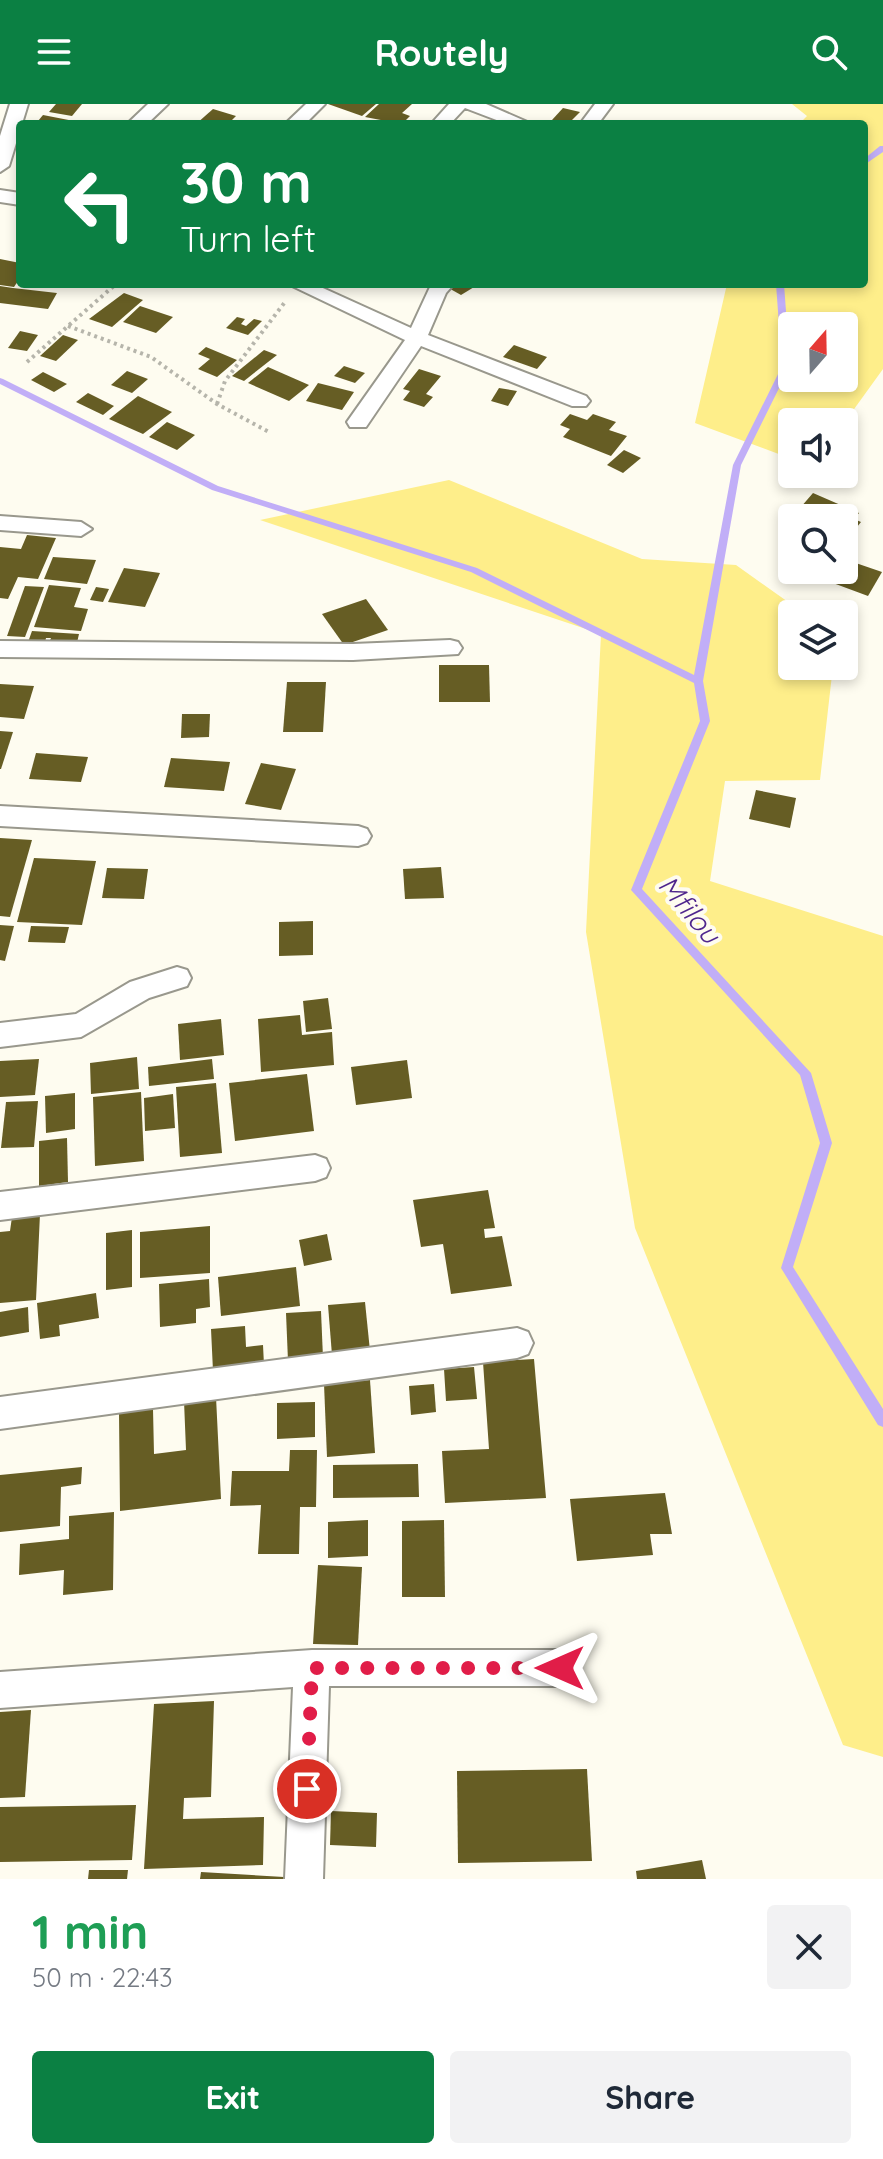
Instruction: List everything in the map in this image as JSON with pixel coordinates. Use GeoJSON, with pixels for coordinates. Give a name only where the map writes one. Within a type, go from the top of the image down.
{"type":"FeatureCollection","features":[{"type":"Feature","properties":{"kind":"street"},"geometry":{"type":"LineString","coordinates":[[0,166],[4,142],[19,104]]}},
{"type":"Feature","properties":{"kind":"street"},"geometry":{"type":"LineString","coordinates":[[141,120],[159,104]]}},
{"type":"Feature","properties":{"kind":"street"},"geometry":{"type":"LineString","coordinates":[[298,120],[316,104]]}},
{"type":"Feature","properties":{"kind":"street"},"geometry":{"type":"LineString","coordinates":[[444,120],[459,104]]}},
{"type":"Feature","properties":{"kind":"street"},"geometry":{"type":"LineString","coordinates":[[470,104],[512,120]]}},
{"type":"Feature","properties":{"kind":"street"},"geometry":{"type":"LineString","coordinates":[[308,288],[417,337],[579,401]]}},
{"type":"Feature","properties":{"kind":"street"},"geometry":{"type":"LineString","coordinates":[[358,422],[417,337],[440,288]]}},
{"type":"Feature","properties":{"kind":"street"},"geometry":{"type":"LineString","coordinates":[[0,523],[81,529]]}},
{"type":"Feature","properties":{"kind":"street"},"geometry":{"type":"LineString","coordinates":[[0,649],[353,652],[450,648]]}},
{"type":"Feature","properties":{"kind":"street"},"geometry":{"type":"LineString","coordinates":[[0,816],[358,836]]}},
{"type":"Feature","properties":{"kind":"street"},"geometry":{"type":"LineString","coordinates":[[0,1035],[81,1025],[140,990],[177,978]]}},
{"type":"Feature","properties":{"kind":"street"},"geometry":{"type":"LineString","coordinates":[[0,1206],[315,1168]]}},
{"type":"Feature","properties":{"kind":"street"},"geometry":{"type":"LineString","coordinates":[[0,1413],[517,1343]]}},
{"type":"Feature","properties":{"kind":"street"},"geometry":{"type":"LineString","coordinates":[[304,1879],[312,1668]]}},
{"type":"Feature","properties":{"kind":"street"},"geometry":{"type":"LineString","coordinates":[[0,1690],[312,1668],[560,1668]]}},
{"type":"Feature","properties":{"kind":"path"},"geometry":{"type":"LineString","coordinates":[[27,362],[111,288]]}},
{"type":"Feature","properties":{"kind":"path"},"geometry":{"type":"LineString","coordinates":[[217,404],[225,381],[296,288]]}},
{"type":"Feature","properties":{"kind":"path"},"geometry":{"type":"LineString","coordinates":[[68,326],[151,357],[217,404],[269,432]]}},
{"type":"Feature","properties":{"kind":"shaded area"},"geometry":{"type":"Polygon","coordinates":[[[792,104],[883,104],[883,369],[855,408],[778,408],[778,454],[695,423],[726,288],[868,288],[868,120],[803,120],[807,116],[792,104]]]}},
{"type":"Feature","properties":{"kind":"shaded area"},"geometry":{"type":"Polygon","coordinates":[[[449,480],[642,559],[736,565],[785,600],[778,600],[778,680],[831,680],[820,780],[725,781],[710,881],[883,936],[883,1757],[843,1745],[635,1228],[586,932],[601,634],[260,520],[449,480]]]}},
{"type":"Feature","properties":{"kind":"building"},"geometry":{"type":"Polygon","coordinates":[[[56,104],[82,104],[72,116],[49,112],[56,104]]]}},
{"type":"Feature","properties":{"kind":"building"},"geometry":{"type":"Polygon","coordinates":[[[328,104],[376,104],[362,116],[328,104]]]}},
{"type":"Feature","properties":{"kind":"building"},"geometry":{"type":"Polygon","coordinates":[[[379,104],[412,104],[402,113],[410,116],[406,120],[365,117],[379,104]]]}},
{"type":"Feature","properties":{"kind":"building"},"geometry":{"type":"Polygon","coordinates":[[[563,108],[580,112],[572,120],[552,120],[563,108]]]}},
{"type":"Feature","properties":{"kind":"building"},"geometry":{"type":"Polygon","coordinates":[[[213,109],[236,116],[232,120],[201,120],[213,109]]]}},
{"type":"Feature","properties":{"kind":"building"},"geometry":{"type":"Polygon","coordinates":[[[43,115],[69,120],[39,120],[43,115]]]}},
{"type":"Feature","properties":{"kind":"building"},"geometry":{"type":"Polygon","coordinates":[[[0,259],[16,262],[14,287],[0,285],[0,259]]]}},
{"type":"Feature","properties":{"kind":"building"},"geometry":{"type":"Polygon","coordinates":[[[0,286],[57,293],[48,309],[0,303],[0,286]]]}},
{"type":"Feature","properties":{"kind":"building"},"geometry":{"type":"Polygon","coordinates":[[[449,288],[472,288],[461,295],[449,288]]]}},
{"type":"Feature","properties":{"kind":"building"},"geometry":{"type":"Polygon","coordinates":[[[124,293],[143,300],[112,327],[89,319],[124,293]]]}},
{"type":"Feature","properties":{"kind":"building"},"geometry":{"type":"Polygon","coordinates":[[[140,306],[173,317],[156,333],[123,322],[140,306]]]}},
{"type":"Feature","properties":{"kind":"building"},"geometry":{"type":"Polygon","coordinates":[[[237,317],[245,319],[241,324],[246,326],[254,319],[262,321],[248,335],[226,328],[237,317]]]}},
{"type":"Feature","properties":{"kind":"building"},"geometry":{"type":"Polygon","coordinates":[[[20,331],[38,335],[27,351],[8,348],[20,331]]]}},
{"type":"Feature","properties":{"kind":"building"},"geometry":{"type":"Polygon","coordinates":[[[63,335],[78,340],[56,361],[40,356],[63,335]]]}},
{"type":"Feature","properties":{"kind":"building"},"geometry":{"type":"Polygon","coordinates":[[[514,345],[547,357],[537,369],[503,357],[514,345]]]}},
{"type":"Feature","properties":{"kind":"building"},"geometry":{"type":"Polygon","coordinates":[[[206,347],[237,360],[217,377],[198,369],[210,359],[198,354],[206,347]]]}},
{"type":"Feature","properties":{"kind":"building"},"geometry":{"type":"Polygon","coordinates":[[[264,350],[277,355],[244,381],[232,376],[264,350]]]}},
{"type":"Feature","properties":{"kind":"building"},"geometry":{"type":"Polygon","coordinates":[[[344,366],[365,373],[355,383],[334,376],[344,366]]]}},
{"type":"Feature","properties":{"kind":"building"},"geometry":{"type":"Polygon","coordinates":[[[268,367],[309,385],[289,401],[248,383],[268,367]]]}},
{"type":"Feature","properties":{"kind":"building"},"geometry":{"type":"Polygon","coordinates":[[[419,369],[441,376],[426,394],[433,397],[424,407],[403,400],[410,391],[403,389],[419,369]]]}},
{"type":"Feature","properties":{"kind":"building"},"geometry":{"type":"Polygon","coordinates":[[[127,371],[148,379],[132,393],[111,385],[127,371]]]}},
{"type":"Feature","properties":{"kind":"building"},"geometry":{"type":"Polygon","coordinates":[[[43,372],[67,384],[54,392],[31,380],[43,372]]]}},
{"type":"Feature","properties":{"kind":"building"},"geometry":{"type":"Polygon","coordinates":[[[318,383],[354,392],[342,410],[306,401],[318,383]]]}},
{"type":"Feature","properties":{"kind":"building"},"geometry":{"type":"Polygon","coordinates":[[[499,388],[517,391],[508,406],[491,401],[499,388]]]}},
{"type":"Feature","properties":{"kind":"building"},"geometry":{"type":"Polygon","coordinates":[[[88,393],[114,406],[103,415],[76,402],[88,393]]]}},
{"type":"Feature","properties":{"kind":"building"},"geometry":{"type":"Polygon","coordinates":[[[138,396],[172,412],[143,434],[109,419],[138,396]]]}},
{"type":"Feature","properties":{"kind":"building"},"geometry":{"type":"Polygon","coordinates":[[[570,414],[587,420],[593,414],[616,422],[609,430],[627,436],[611,456],[563,437],[570,429],[560,425],[570,414]]]}},
{"type":"Feature","properties":{"kind":"building"},"geometry":{"type":"Polygon","coordinates":[[[167,422],[195,435],[177,450],[149,437],[167,422]]]}},
{"type":"Feature","properties":{"kind":"building"},"geometry":{"type":"Polygon","coordinates":[[[624,450],[641,458],[623,473],[607,465],[624,450]]]}},
{"type":"Feature","properties":{"kind":"building"},"geometry":{"type":"Polygon","coordinates":[[[813,493],[838,504],[804,504],[813,493]]]}},
{"type":"Feature","properties":{"kind":"building"},"geometry":{"type":"Polygon","coordinates":[[[27,535],[56,538],[38,579],[18,577],[8,599],[0,598],[0,547],[21,549],[27,535]]]}},
{"type":"Feature","properties":{"kind":"building"},"geometry":{"type":"Polygon","coordinates":[[[53,557],[96,560],[87,584],[44,579],[53,557]]]}},
{"type":"Feature","properties":{"kind":"building"},"geometry":{"type":"Polygon","coordinates":[[[858,564],[882,572],[868,596],[836,584],[858,584],[858,564]]]}},
{"type":"Feature","properties":{"kind":"building"},"geometry":{"type":"Polygon","coordinates":[[[124,568],[160,573],[145,607],[108,602],[124,568]]]}},
{"type":"Feature","properties":{"kind":"building"},"geometry":{"type":"Polygon","coordinates":[[[49,585],[81,588],[74,607],[88,609],[81,631],[34,627],[49,585]]]}},
{"type":"Feature","properties":{"kind":"building"},"geometry":{"type":"Polygon","coordinates":[[[25,586],[44,587],[25,637],[7,636],[25,586]]]}},
{"type":"Feature","properties":{"kind":"building"},"geometry":{"type":"Polygon","coordinates":[[[96,587],[109,589],[103,602],[90,600],[96,587]]]}},
{"type":"Feature","properties":{"kind":"building"},"geometry":{"type":"Polygon","coordinates":[[[366,599],[388,630],[344,645],[322,614],[366,599]]]}},
{"type":"Feature","properties":{"kind":"building"},"geometry":{"type":"Polygon","coordinates":[[[32,631],[79,634],[76,647],[48,645],[51,638],[46,638],[44,646],[27,645],[32,631]]]}},
{"type":"Feature","properties":{"kind":"building"},"geometry":{"type":"Polygon","coordinates":[[[439,665],[489,665],[490,702],[439,702],[439,665]]]}},
{"type":"Feature","properties":{"kind":"building"},"geometry":{"type":"Polygon","coordinates":[[[287,682],[326,682],[323,732],[283,732],[287,682]]]}},
{"type":"Feature","properties":{"kind":"building"},"geometry":{"type":"Polygon","coordinates":[[[0,684],[34,686],[24,719],[0,717],[0,684]]]}},
{"type":"Feature","properties":{"kind":"building"},"geometry":{"type":"Polygon","coordinates":[[[182,714],[210,714],[209,737],[181,738],[182,714]]]}},
{"type":"Feature","properties":{"kind":"building"},"geometry":{"type":"Polygon","coordinates":[[[0,731],[13,732],[1,769],[0,769],[0,731]]]}},
{"type":"Feature","properties":{"kind":"building"},"geometry":{"type":"Polygon","coordinates":[[[36,753],[88,757],[81,782],[29,779],[36,753]]]}},
{"type":"Feature","properties":{"kind":"building"},"geometry":{"type":"Polygon","coordinates":[[[171,758],[230,762],[224,791],[164,787],[171,758]]]}},
{"type":"Feature","properties":{"kind":"building"},"geometry":{"type":"Polygon","coordinates":[[[261,763],[296,769],[281,810],[245,804],[261,763]]]}},
{"type":"Feature","properties":{"kind":"building"},"geometry":{"type":"Polygon","coordinates":[[[756,790],[796,798],[790,828],[749,819],[756,790]]]}},
{"type":"Feature","properties":{"kind":"building"},"geometry":{"type":"Polygon","coordinates":[[[0,838],[32,840],[10,917],[0,916],[0,838]]]}},
{"type":"Feature","properties":{"kind":"building"},"geometry":{"type":"Polygon","coordinates":[[[34,858],[96,861],[82,925],[17,922],[34,858]]]}},
{"type":"Feature","properties":{"kind":"building"},"geometry":{"type":"Polygon","coordinates":[[[441,867],[444,898],[405,899],[403,869],[441,867]]]}},
{"type":"Feature","properties":{"kind":"building"},"geometry":{"type":"Polygon","coordinates":[[[107,868],[148,869],[144,899],[102,898],[107,868]]]}},
{"type":"Feature","properties":{"kind":"building"},"geometry":{"type":"Polygon","coordinates":[[[313,921],[313,955],[279,956],[279,922],[313,921]]]}},
{"type":"Feature","properties":{"kind":"building"},"geometry":{"type":"Polygon","coordinates":[[[0,925],[14,926],[5,961],[0,960],[0,925]]]}},
{"type":"Feature","properties":{"kind":"building"},"geometry":{"type":"Polygon","coordinates":[[[31,926],[69,927],[65,943],[28,942],[31,926]]]}},
{"type":"Feature","properties":{"kind":"building"},"geometry":{"type":"Polygon","coordinates":[[[328,998],[332,1029],[306,1032],[303,1001],[328,998]]]}},
{"type":"Feature","properties":{"kind":"building"},"geometry":{"type":"Polygon","coordinates":[[[300,1015],[302,1035],[332,1032],[334,1065],[261,1072],[258,1019],[300,1015]]]}},
{"type":"Feature","properties":{"kind":"building"},"geometry":{"type":"Polygon","coordinates":[[[221,1019],[224,1055],[180,1060],[178,1024],[221,1019]]]}},
{"type":"Feature","properties":{"kind":"building"},"geometry":{"type":"Polygon","coordinates":[[[137,1057],[139,1089],[91,1094],[90,1063],[137,1057]]]}},
{"type":"Feature","properties":{"kind":"building"},"geometry":{"type":"Polygon","coordinates":[[[39,1059],[35,1095],[0,1097],[0,1061],[39,1059]]]}},
{"type":"Feature","properties":{"kind":"building"},"geometry":{"type":"Polygon","coordinates":[[[212,1059],[214,1079],[149,1086],[148,1067],[212,1059]]]}},
{"type":"Feature","properties":{"kind":"building"},"geometry":{"type":"Polygon","coordinates":[[[407,1060],[412,1098],[356,1105],[351,1067],[407,1060]]]}},
{"type":"Feature","properties":{"kind":"building"},"geometry":{"type":"Polygon","coordinates":[[[307,1074],[314,1131],[235,1141],[229,1083],[307,1074]]]}},
{"type":"Feature","properties":{"kind":"building"},"geometry":{"type":"Polygon","coordinates":[[[216,1083],[222,1153],[180,1157],[176,1087],[216,1083]]]}},
{"type":"Feature","properties":{"kind":"building"},"geometry":{"type":"Polygon","coordinates":[[[141,1092],[144,1161],[95,1166],[93,1097],[141,1092]]]}},
{"type":"Feature","properties":{"kind":"building"},"geometry":{"type":"Polygon","coordinates":[[[75,1093],[75,1129],[46,1133],[45,1096],[75,1093]]]}},
{"type":"Feature","properties":{"kind":"building"},"geometry":{"type":"Polygon","coordinates":[[[173,1094],[175,1128],[145,1131],[144,1098],[173,1094]]]}},
{"type":"Feature","properties":{"kind":"building"},"geometry":{"type":"Polygon","coordinates":[[[38,1101],[34,1147],[1,1148],[6,1102],[38,1101]]]}},
{"type":"Feature","properties":{"kind":"building"},"geometry":{"type":"Polygon","coordinates":[[[67,1138],[68,1182],[39,1186],[39,1141],[67,1138]]]}},
{"type":"Feature","properties":{"kind":"building"},"geometry":{"type":"Polygon","coordinates":[[[488,1190],[495,1228],[484,1229],[485,1238],[502,1236],[512,1286],[451,1294],[443,1244],[421,1247],[413,1200],[488,1190]]]}},
{"type":"Feature","properties":{"kind":"building"},"geometry":{"type":"Polygon","coordinates":[[[40,1214],[36,1300],[0,1303],[0,1232],[10,1231],[12,1217],[40,1214]]]}},
{"type":"Feature","properties":{"kind":"building"},"geometry":{"type":"Polygon","coordinates":[[[210,1226],[210,1273],[140,1278],[140,1232],[210,1226]]]}},
{"type":"Feature","properties":{"kind":"building"},"geometry":{"type":"Polygon","coordinates":[[[132,1230],[132,1287],[106,1290],[106,1233],[132,1230]]]}},
{"type":"Feature","properties":{"kind":"building"},"geometry":{"type":"Polygon","coordinates":[[[327,1234],[332,1260],[304,1266],[299,1240],[327,1234]]]}},
{"type":"Feature","properties":{"kind":"building"},"geometry":{"type":"Polygon","coordinates":[[[296,1267],[300,1306],[221,1316],[218,1277],[296,1267]]]}},
{"type":"Feature","properties":{"kind":"building"},"geometry":{"type":"Polygon","coordinates":[[[209,1279],[210,1307],[196,1309],[196,1323],[160,1327],[159,1284],[209,1279]]]}},
{"type":"Feature","properties":{"kind":"building"},"geometry":{"type":"Polygon","coordinates":[[[96,1293],[99,1318],[59,1325],[60,1336],[40,1339],[37,1303],[96,1293]]]}},
{"type":"Feature","properties":{"kind":"building"},"geometry":{"type":"Polygon","coordinates":[[[365,1302],[370,1351],[332,1355],[328,1305],[365,1302]]]}},
{"type":"Feature","properties":{"kind":"building"},"geometry":{"type":"Polygon","coordinates":[[[28,1307],[29,1332],[0,1337],[0,1312],[28,1307]]]}},
{"type":"Feature","properties":{"kind":"building"},"geometry":{"type":"Polygon","coordinates":[[[321,1311],[323,1358],[288,1361],[286,1313],[321,1311]]]}},
{"type":"Feature","properties":{"kind":"building"},"geometry":{"type":"Polygon","coordinates":[[[245,1326],[246,1347],[263,1345],[264,1365],[213,1371],[211,1329],[245,1326]]]}},
{"type":"Feature","properties":{"kind":"building"},"geometry":{"type":"Polygon","coordinates":[[[534,1359],[546,1498],[445,1503],[442,1451],[489,1449],[483,1362],[534,1359]]]}},
{"type":"Feature","properties":{"kind":"building"},"geometry":{"type":"Polygon","coordinates":[[[474,1367],[477,1399],[446,1401],[444,1369],[474,1367]]]}},
{"type":"Feature","properties":{"kind":"building"},"geometry":{"type":"Polygon","coordinates":[[[370,1380],[375,1453],[327,1457],[324,1384],[370,1380]]]}},
{"type":"Feature","properties":{"kind":"building"},"geometry":{"type":"Polygon","coordinates":[[[434,1384],[436,1412],[411,1415],[409,1386],[434,1384]]]}},
{"type":"Feature","properties":{"kind":"building"},"geometry":{"type":"Polygon","coordinates":[[[216,1397],[221,1499],[120,1511],[119,1413],[153,1409],[154,1454],[186,1450],[184,1401],[216,1397]]]}},
{"type":"Feature","properties":{"kind":"building"},"geometry":{"type":"Polygon","coordinates":[[[315,1402],[315,1437],[277,1439],[277,1403],[315,1402]]]}},
{"type":"Feature","properties":{"kind":"building"},"geometry":{"type":"Polygon","coordinates":[[[290,1450],[317,1450],[316,1507],[300,1507],[299,1554],[258,1554],[261,1505],[230,1506],[232,1471],[289,1471],[290,1450]]]}},
{"type":"Feature","properties":{"kind":"building"},"geometry":{"type":"Polygon","coordinates":[[[418,1464],[419,1497],[333,1498],[333,1465],[418,1464]]]}},
{"type":"Feature","properties":{"kind":"building"},"geometry":{"type":"Polygon","coordinates":[[[82,1467],[81,1484],[61,1487],[60,1526],[0,1532],[0,1475],[82,1467]]]}},
{"type":"Feature","properties":{"kind":"building"},"geometry":{"type":"Polygon","coordinates":[[[665,1493],[672,1534],[650,1534],[653,1555],[577,1561],[570,1499],[665,1493]]]}},
{"type":"Feature","properties":{"kind":"building"},"geometry":{"type":"Polygon","coordinates":[[[114,1512],[113,1590],[63,1595],[64,1570],[19,1575],[20,1544],[69,1539],[69,1516],[114,1512]]]}},
{"type":"Feature","properties":{"kind":"building"},"geometry":{"type":"Polygon","coordinates":[[[368,1520],[368,1556],[328,1558],[328,1522],[368,1520]]]}},
{"type":"Feature","properties":{"kind":"building"},"geometry":{"type":"Polygon","coordinates":[[[444,1520],[445,1597],[402,1597],[402,1521],[444,1520]]]}},
{"type":"Feature","properties":{"kind":"building"},"geometry":{"type":"Polygon","coordinates":[[[318,1565],[362,1567],[358,1645],[313,1644],[318,1565]]]}},
{"type":"Feature","properties":{"kind":"building"},"geometry":{"type":"Polygon","coordinates":[[[214,1701],[211,1797],[184,1798],[183,1819],[264,1817],[263,1865],[144,1869],[154,1704],[214,1701]]]}},
{"type":"Feature","properties":{"kind":"building"},"geometry":{"type":"Polygon","coordinates":[[[31,1710],[25,1797],[0,1798],[0,1712],[31,1710]]]}},
{"type":"Feature","properties":{"kind":"building"},"geometry":{"type":"Polygon","coordinates":[[[587,1769],[592,1861],[458,1863],[457,1771],[587,1769]]]}},
{"type":"Feature","properties":{"kind":"building"},"geometry":{"type":"Polygon","coordinates":[[[136,1805],[132,1860],[0,1862],[0,1807],[136,1805]]]}},
{"type":"Feature","properties":{"kind":"building"},"geometry":{"type":"Polygon","coordinates":[[[331,1811],[377,1813],[376,1847],[330,1845],[331,1811]]]}},
{"type":"Feature","properties":{"kind":"building"},"geometry":{"type":"Polygon","coordinates":[[[702,1860],[706,1879],[637,1879],[636,1871],[702,1860]]]}},
{"type":"Feature","properties":{"kind":"building"},"geometry":{"type":"Polygon","coordinates":[[[89,1870],[128,1870],[127,1879],[88,1879],[89,1870]]]}},
{"type":"Feature","properties":{"kind":"building"},"geometry":{"type":"Polygon","coordinates":[[[201,1872],[284,1877],[284,1879],[200,1879],[201,1872]]]}},
{"type":"Feature","properties":{"kind":"waterway","name":"Mfilou"},"geometry":{"type":"LineString","coordinates":[[868,160],[883,148]]}},
{"type":"Feature","properties":{"kind":"waterway","name":"Mfilou"},"geometry":{"type":"LineString","coordinates":[[698,681],[737,465],[786,366],[780,288]]}},
{"type":"Feature","properties":{"kind":"waterway"},"geometry":{"type":"LineString","coordinates":[[0,381],[215,488],[474,570],[698,681]]}},
{"type":"Feature","properties":{"kind":"waterway","name":"Mfilou"},"geometry":{"type":"LineString","coordinates":[[698,681],[705,721],[636,890],[805,1073],[826,1143],[787,1268],[883,1421]]}},
{"type":"Feature","properties":{"kind":"route"},"geometry":{"type":"LineString","coordinates":[[307,1789],[312,1668],[560,1668]]}}]}
